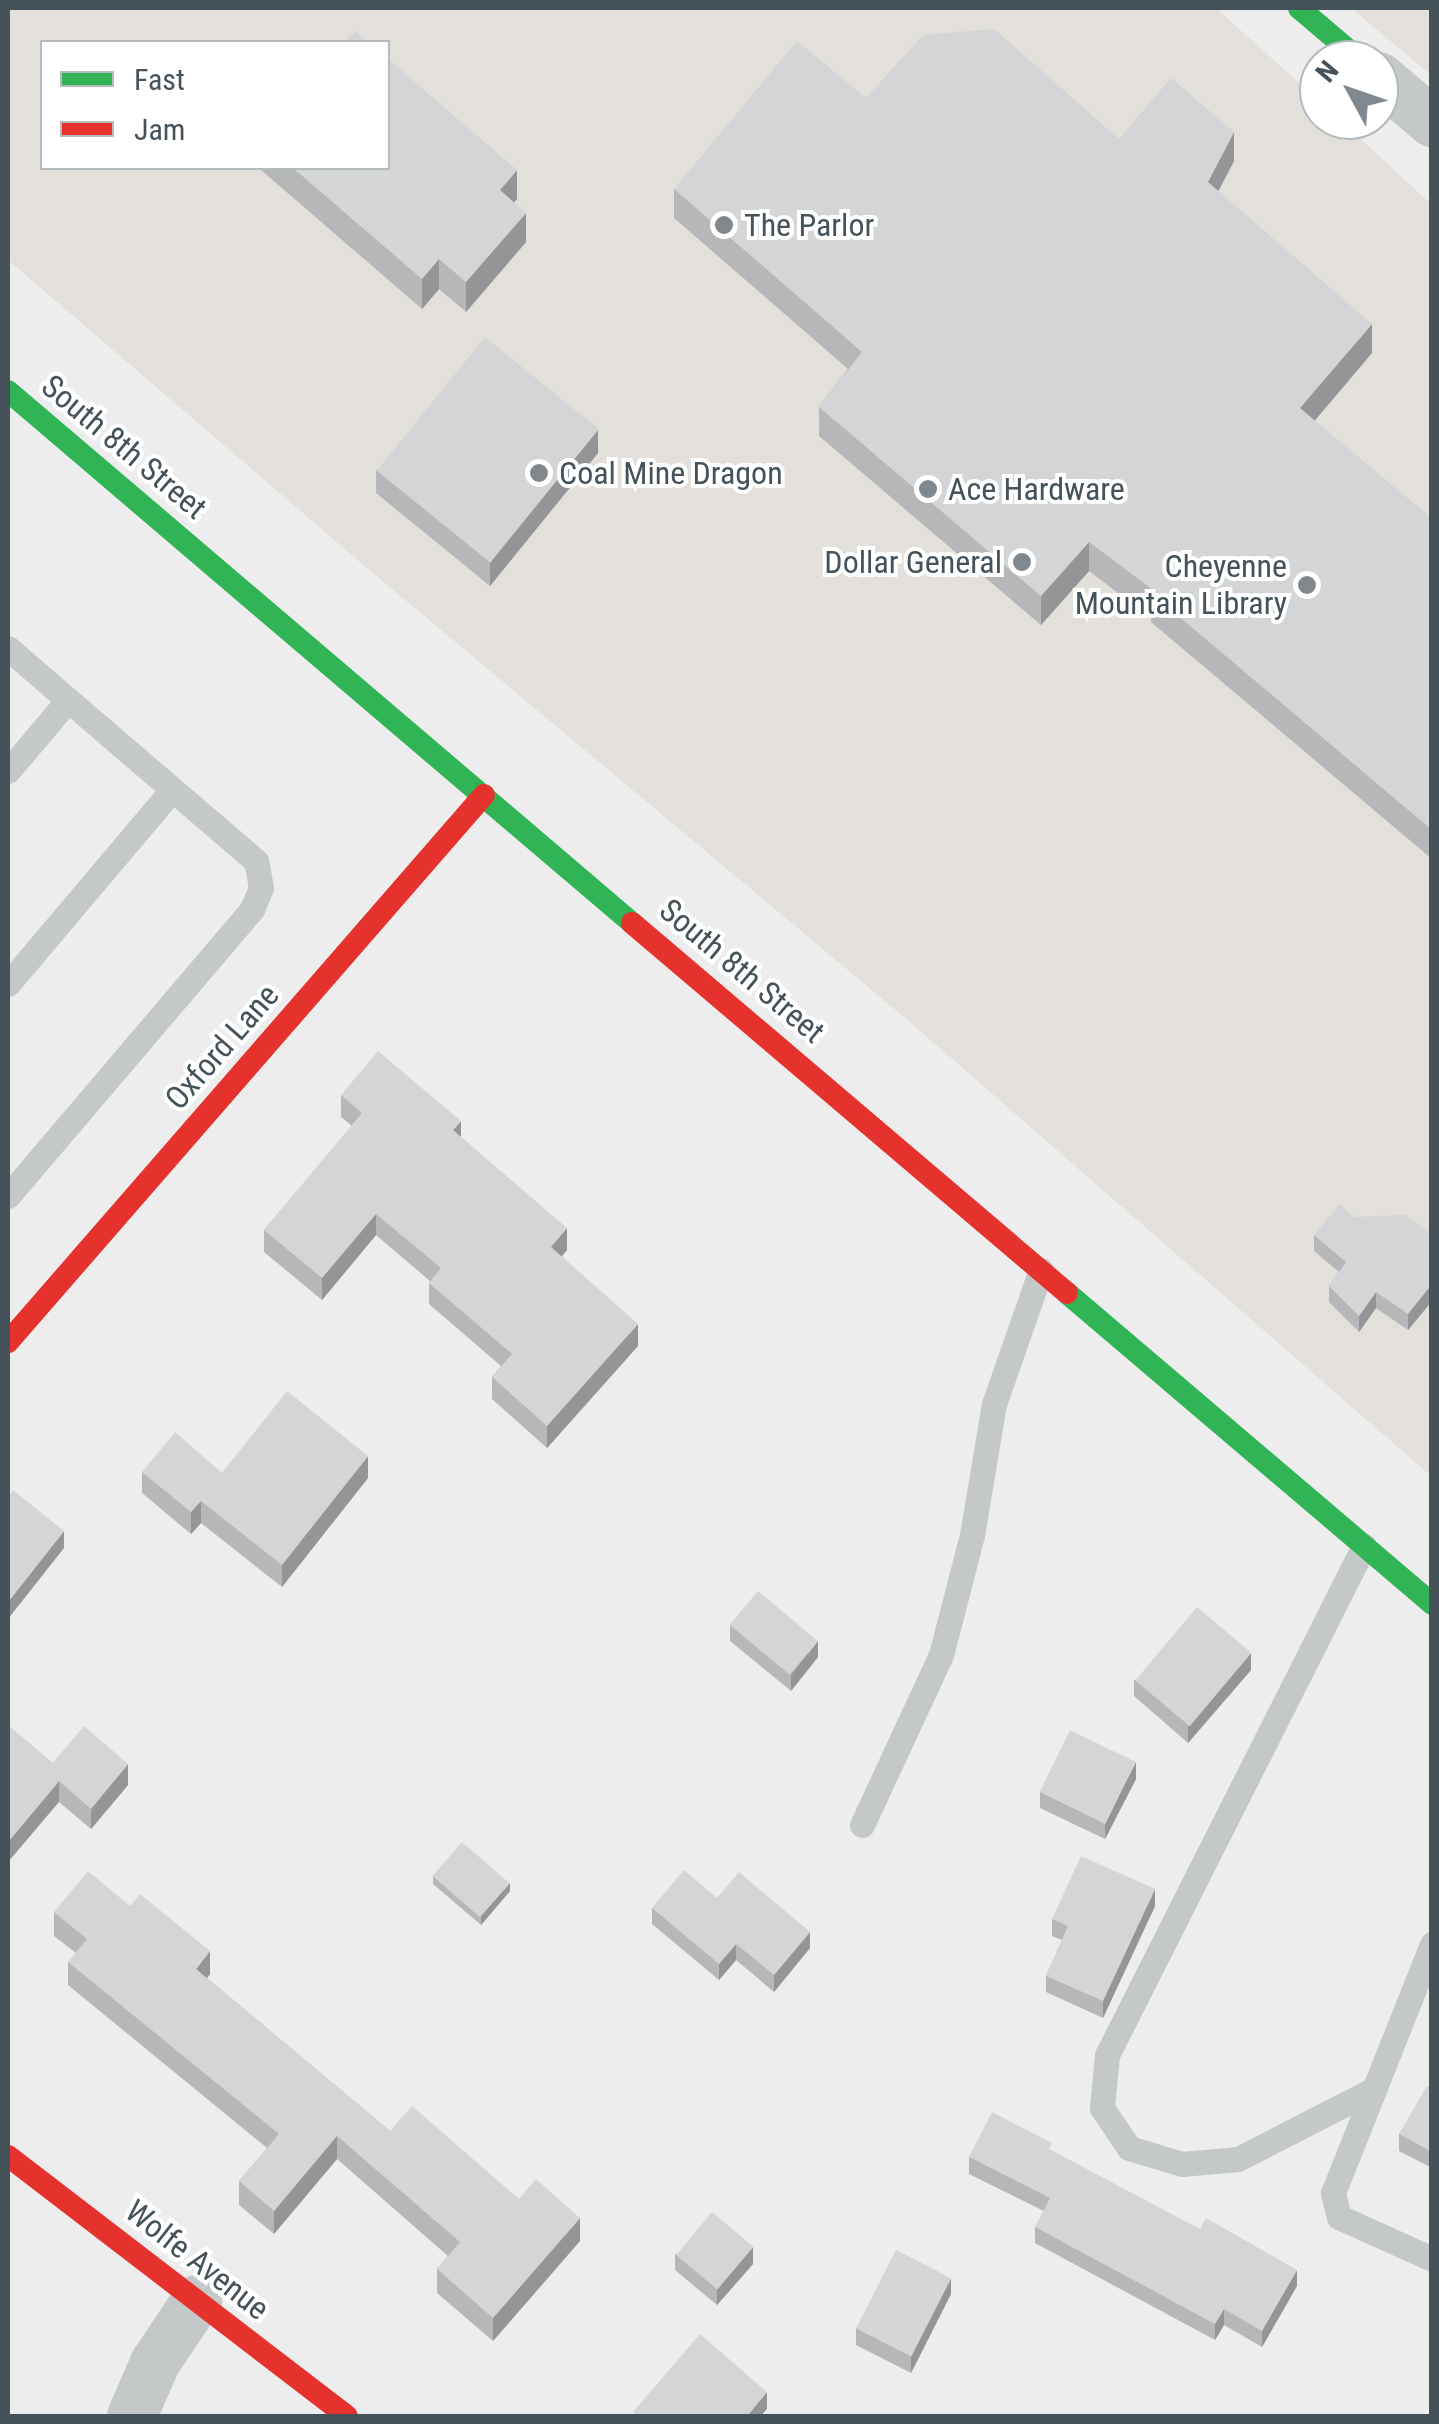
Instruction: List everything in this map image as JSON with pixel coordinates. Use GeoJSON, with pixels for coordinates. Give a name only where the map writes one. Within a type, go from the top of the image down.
{"type":"FeatureCollection","features":[{"type":"Feature","properties":{"kind":"main road"},"geometry":{"type":"LineString","coordinates":[[1299,8],[1337,40]]}},
{"type":"Feature","properties":{"kind":"main road","name":"South 8th Street"},"geometry":{"type":"LineString","coordinates":[[8,391],[1432,1604]]}},
{"type":"Feature","properties":{"kind":"main road","name":"Oxford Lane"},"geometry":{"type":"LineString","coordinates":[[8,1342],[484,794]]}},
{"type":"Feature","properties":{"kind":"main road","name":"Wolfe Avenue"},"geometry":{"type":"LineString","coordinates":[[8,2156],[347,2416]]}},
{"type":"Feature","properties":{"kind":"street"},"geometry":{"type":"LineString","coordinates":[[1399,94],[1432,122]]}},
{"type":"Feature","properties":{"kind":"street"},"geometry":{"type":"LineString","coordinates":[[132,2416],[155,2363],[197,2300]]}},
{"type":"Feature","properties":{"kind":"lane"},"geometry":{"type":"LineString","coordinates":[[8,648],[256,861],[261,888],[252,909],[8,1196]]}},
{"type":"Feature","properties":{"kind":"lane"},"geometry":{"type":"LineString","coordinates":[[8,771],[68,700]]}},
{"type":"Feature","properties":{"kind":"lane"},"geometry":{"type":"LineString","coordinates":[[8,984],[172,790]]}},
{"type":"Feature","properties":{"kind":"lane"},"geometry":{"type":"LineString","coordinates":[[862,1826],[941,1655],[972,1535],[994,1404],[1041,1270]]}},
{"type":"Feature","properties":{"kind":"lane"},"geometry":{"type":"LineString","coordinates":[[1364,1546],[1107,2055],[1102,2108],[1128,2148],[1182,2164],[1238,2158],[1374,2090]]}},
{"type":"Feature","properties":{"kind":"lane"},"geometry":{"type":"LineString","coordinates":[[1432,1944],[1333,2193],[1339,2217],[1432,2259]]}},
{"type":"Feature","properties":{"kind":"shaded area"},"geometry":{"type":"Polygon","coordinates":[[[8,8],[1216,8],[1299,83],[1299,140],[1362,140],[1431,204],[1431,1476],[904,1017],[361,563],[8,260],[8,8]]]}},
{"type":"Feature","properties":{"kind":"shaded area"},"geometry":{"type":"Polygon","coordinates":[[[1351,8],[1431,8],[1431,75],[1399,48],[1399,40],[1389,40],[1351,8]]]}},
{"type":"Feature","properties":{"kind":"building"},"geometry":{"type":"Polygon","coordinates":[[[994,29],[1119,139],[1171,78],[1234,132],[1208,182],[1372,324],[1300,408],[1432,519],[1432,830],[1151,593],[1153,590],[1089,542],[1041,596],[819,407],[862,352],[674,189],[797,41],[866,98],[923,35],[994,29]]]}},
{"type":"Feature","properties":{"kind":"building"},"geometry":{"type":"Polygon","coordinates":[[[355,31],[366,40],[347,40],[355,31]]]}},
{"type":"Feature","properties":{"kind":"building"},"geometry":{"type":"Polygon","coordinates":[[[390,61],[517,170],[500,190],[526,213],[466,282],[439,259],[422,279],[295,170],[390,170],[390,61]]]}},
{"type":"Feature","properties":{"kind":"building"},"geometry":{"type":"Polygon","coordinates":[[[485,337],[598,429],[490,563],[377,471],[485,337]]]}},
{"type":"Feature","properties":{"kind":"building"},"geometry":{"type":"Polygon","coordinates":[[[378,1051],[461,1121],[453,1130],[567,1228],[551,1247],[638,1324],[547,1426],[492,1377],[512,1354],[429,1283],[441,1268],[376,1214],[322,1278],[264,1230],[362,1113],[341,1095],[378,1051]]]}},
{"type":"Feature","properties":{"kind":"building"},"geometry":{"type":"Polygon","coordinates":[[[1340,1204],[1354,1217],[1406,1215],[1432,1235],[1432,1284],[1408,1314],[1376,1292],[1359,1316],[1329,1286],[1346,1262],[1314,1235],[1340,1204]]]}},
{"type":"Feature","properties":{"kind":"building"},"geometry":{"type":"Polygon","coordinates":[[[287,1391],[368,1456],[282,1565],[201,1501],[191,1512],[142,1472],[175,1432],[222,1473],[287,1391]]]}},
{"type":"Feature","properties":{"kind":"building"},"geometry":{"type":"Polygon","coordinates":[[[13,1490],[64,1531],[8,1602],[8,1498],[13,1490]]]}},
{"type":"Feature","properties":{"kind":"building"},"geometry":{"type":"Polygon","coordinates":[[[758,1591],[818,1641],[789,1675],[730,1625],[758,1591]]]}},
{"type":"Feature","properties":{"kind":"building"},"geometry":{"type":"Polygon","coordinates":[[[1197,1607],[1251,1653],[1190,1726],[1135,1681],[1197,1607]]]}},
{"type":"Feature","properties":{"kind":"building"},"geometry":{"type":"Polygon","coordinates":[[[8,1725],[53,1763],[84,1726],[128,1764],[91,1809],[59,1781],[8,1842],[8,1725]]]}},
{"type":"Feature","properties":{"kind":"building"},"geometry":{"type":"Polygon","coordinates":[[[1070,1730],[1136,1762],[1105,1824],[1040,1792],[1070,1730]]]}},
{"type":"Feature","properties":{"kind":"building"},"geometry":{"type":"Polygon","coordinates":[[[462,1842],[510,1883],[480,1917],[432,1876],[462,1842]]]}},
{"type":"Feature","properties":{"kind":"building"},"geometry":{"type":"Polygon","coordinates":[[[1081,1856],[1155,1889],[1103,2001],[1046,1976],[1068,1926],[1052,1919],[1081,1856]]]}},
{"type":"Feature","properties":{"kind":"building"},"geometry":{"type":"Polygon","coordinates":[[[684,1870],[717,1898],[739,1872],[810,1932],[774,1975],[736,1944],[719,1964],[652,1908],[684,1870]]]}},
{"type":"Feature","properties":{"kind":"building"},"geometry":{"type":"Polygon","coordinates":[[[88,1871],[130,1906],[140,1894],[210,1951],[196,1969],[390,2131],[412,2106],[519,2199],[536,2179],[580,2218],[493,2318],[437,2269],[460,2242],[337,2136],[274,2211],[239,2181],[279,2134],[68,1962],[87,1939],[54,1912],[88,1871]]]}},
{"type":"Feature","properties":{"kind":"building"},"geometry":{"type":"Polygon","coordinates":[[[1427,2086],[1432,2088],[1432,2152],[1399,2134],[1427,2086]]]}},
{"type":"Feature","properties":{"kind":"building"},"geometry":{"type":"Polygon","coordinates":[[[992,2112],[1052,2143],[1049,2149],[1200,2229],[1206,2218],[1297,2270],[1262,2331],[1224,2309],[1215,2324],[1035,2227],[1050,2198],[969,2157],[992,2112]]]}},
{"type":"Feature","properties":{"kind":"building"},"geometry":{"type":"Polygon","coordinates":[[[712,2212],[753,2247],[717,2290],[676,2255],[712,2212]]]}},
{"type":"Feature","properties":{"kind":"building"},"geometry":{"type":"Polygon","coordinates":[[[896,2250],[951,2278],[911,2357],[856,2328],[896,2250]]]}},
{"type":"Feature","properties":{"kind":"building"},"geometry":{"type":"Polygon","coordinates":[[[700,2334],[767,2392],[747,2416],[639,2416],[633,2412],[700,2334]]]}},
{"type":"Feature","properties":{"kind":"traffic: fast"},"geometry":{"type":"LineString","coordinates":[[1299,8],[1337,40]]}},
{"type":"Feature","properties":{"kind":"traffic: fast"},"geometry":{"type":"LineString","coordinates":[[8,391],[632,923]]}},
{"type":"Feature","properties":{"kind":"traffic: fast"},"geometry":{"type":"LineString","coordinates":[[1067,1293],[1432,1604]]}},
{"type":"Feature","properties":{"kind":"traffic: jam"},"geometry":{"type":"LineString","coordinates":[[8,1342],[484,795]]}},
{"type":"Feature","properties":{"kind":"traffic: jam"},"geometry":{"type":"LineString","coordinates":[[632,923],[1067,1293]]}},
{"type":"Feature","properties":{"kind":"traffic: jam"},"geometry":{"type":"LineString","coordinates":[[8,2156],[347,2416]]}},
{"type":"Feature","properties":{"kind":"place","name":"The Parlor"},"geometry":{"type":"Point","coordinates":[724,225]}},
{"type":"Feature","properties":{"kind":"place","name":"Coal Mine Dragon"},"geometry":{"type":"Point","coordinates":[539,473]}},
{"type":"Feature","properties":{"kind":"place","name":"Ace Hardware"},"geometry":{"type":"Point","coordinates":[928,489]}},
{"type":"Feature","properties":{"kind":"place","name":"Dollar General"},"geometry":{"type":"Point","coordinates":[1022,562]}},
{"type":"Feature","properties":{"kind":"place","name":"Cheyenne Mountain Library"},"geometry":{"type":"Point","coordinates":[1307,585]}}]}
